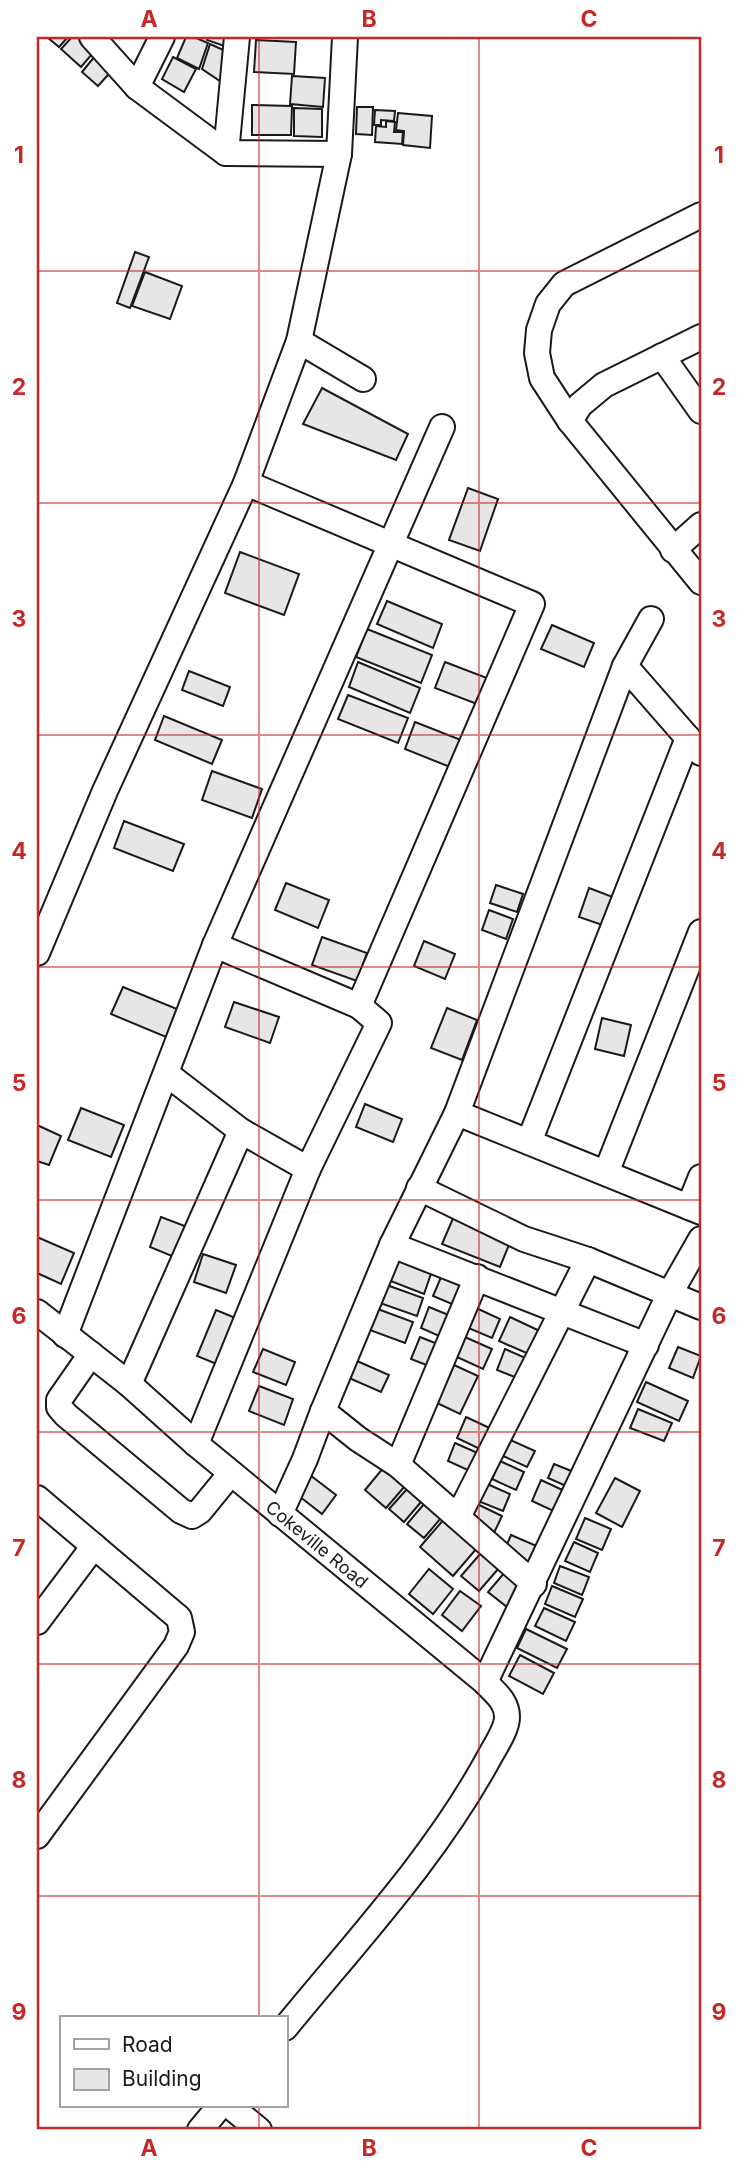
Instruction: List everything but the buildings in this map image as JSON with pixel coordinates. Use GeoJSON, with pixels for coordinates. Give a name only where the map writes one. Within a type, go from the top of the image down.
{"type":"FeatureCollection","features":[{"type":"Feature","properties":{"kind":"street"},"geometry":{"type":"LineString","coordinates":[[92,37],[136,87],[226,153],[339,154]]}},
{"type":"Feature","properties":{"kind":"street"},"geometry":{"type":"LineString","coordinates":[[136,87],[162,37]]}},
{"type":"Feature","properties":{"kind":"street"},"geometry":{"type":"LineString","coordinates":[[226,153],[237,37]]}},
{"type":"Feature","properties":{"kind":"street"},"geometry":{"type":"LineString","coordinates":[[37,953],[105,791],[246,483],[299,341],[339,154],[345,37]]}},
{"type":"Feature","properties":{"kind":"street"},"geometry":{"type":"LineString","coordinates":[[701,215],[564,284],[548,304],[540,330],[537,353],[542,378],[570,421],[701,582]]}},
{"type":"Feature","properties":{"kind":"street"},"geometry":{"type":"LineString","coordinates":[[570,421],[590,395],[701,337]]}},
{"type":"Feature","properties":{"kind":"street"},"geometry":{"type":"LineString","coordinates":[[299,341],[363,379]]}},
{"type":"Feature","properties":{"kind":"street"},"geometry":{"type":"LineString","coordinates":[[662,356],[701,411]]}},
{"type":"Feature","properties":{"kind":"street"},"geometry":{"type":"LineString","coordinates":[[65,1335],[215,945],[442,428]]}},
{"type":"Feature","properties":{"kind":"street"},"geometry":{"type":"LineString","coordinates":[[246,483],[532,604],[359,1006]]}},
{"type":"Feature","properties":{"kind":"street"},"geometry":{"type":"LineString","coordinates":[[673,550],[701,524]]}},
{"type":"Feature","properties":{"kind":"street"},"geometry":{"type":"LineString","coordinates":[[280,1514],[305,1459],[391,1245],[457,1112],[625,666],[651,619]]}},
{"type":"Feature","properties":{"kind":"street"},"geometry":{"type":"LineString","coordinates":[[529,1142],[695,745],[625,666]]}},
{"type":"Feature","properties":{"kind":"street"},"geometry":{"type":"LineString","coordinates":[[606,1173],[701,932]]}},
{"type":"Feature","properties":{"kind":"street"},"geometry":{"type":"LineString","coordinates":[[196,1444],[308,1169],[379,1023],[359,1006],[215,945]]}},
{"type":"Feature","properties":{"kind":"street"},"geometry":{"type":"LineString","coordinates":[[167,1074],[241,1131],[308,1169]]}},
{"type":"Feature","properties":{"kind":"street"},"geometry":{"type":"LineString","coordinates":[[457,1112],[695,1210],[701,1177]]}},
{"type":"Feature","properties":{"kind":"street"},"geometry":{"type":"LineString","coordinates":[[129,1384],[241,1131]]}},
{"type":"Feature","properties":{"kind":"street"},"geometry":{"type":"LineString","coordinates":[[419,1188],[524,1239],[588,1260],[701,1307]]}},
{"type":"Feature","properties":{"kind":"street"},"geometry":{"type":"LineString","coordinates":[[485,1682],[534,1584],[669,1295],[701,1239]]}},
{"type":"Feature","properties":{"kind":"street"},"geometry":{"type":"LineString","coordinates":[[391,1245],[646,1345]]}},
{"type":"Feature","properties":{"kind":"street"},"geometry":{"type":"LineString","coordinates":[[458,1517],[588,1260]]}},
{"type":"Feature","properties":{"kind":"street"},"geometry":{"type":"LineString","coordinates":[[398,1465],[477,1277]]}},
{"type":"Feature","properties":{"kind":"street","name":"Cokeville Road"},"geometry":{"type":"LineString","coordinates":[[37,1312],[129,1384],[196,1444],[485,1682],[505,1704],[508,1720],[500,1738],[436,1844],[287,2026]]}},
{"type":"Feature","properties":{"kind":"street"},"geometry":{"type":"LineString","coordinates":[[91,1354],[59,1400],[66,1415],[181,1511],[192,1516],[200,1511],[231,1473]]}},
{"type":"Feature","properties":{"kind":"street"},"geometry":{"type":"LineString","coordinates":[[323,1411],[358,1439],[398,1465],[534,1584]]}},
{"type":"Feature","properties":{"kind":"street"},"geometry":{"type":"LineString","coordinates":[[37,1498],[179,1618],[182,1632],[176,1646],[37,1836]]}},
{"type":"Feature","properties":{"kind":"street"},"geometry":{"type":"LineString","coordinates":[[37,1622],[94,1546]]}},
{"type":"Feature","properties":{"kind":"street"},"geometry":{"type":"LineString","coordinates":[[200,2130],[218,2108]]}},
{"type":"Feature","properties":{"kind":"street"},"geometry":{"type":"LineString","coordinates":[[232,2108],[259,2130]]}}]}
